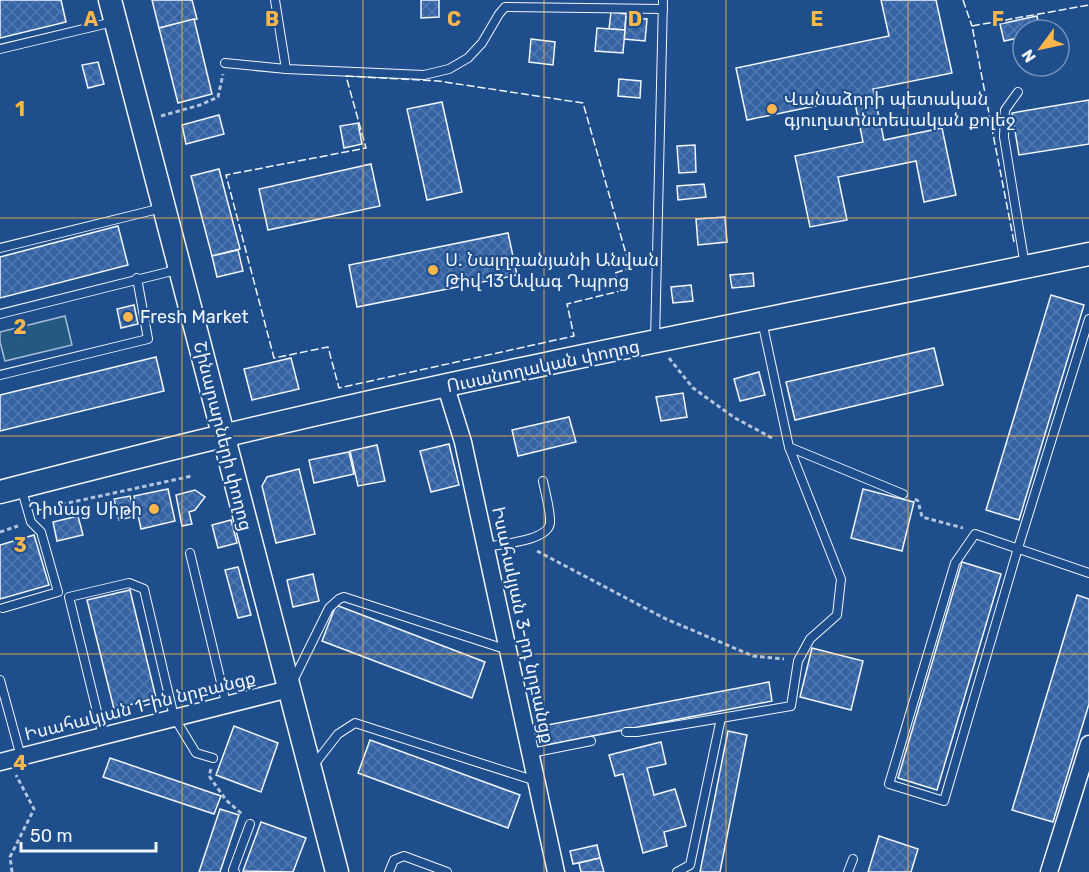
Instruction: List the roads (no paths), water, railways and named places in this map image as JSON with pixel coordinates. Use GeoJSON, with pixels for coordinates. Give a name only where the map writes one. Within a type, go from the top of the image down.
{"type":"FeatureCollection","features":[{"type":"Feature","properties":{"kind":"street","name":"Շինարարների փողոց"},"geometry":{"type":"LineString","coordinates":[[113,10],[337,872]]}},
{"type":"Feature","properties":{"kind":"street","name":"Ուսանողական փողոց"},"geometry":{"type":"LineString","coordinates":[[10,489],[223,436],[446,387],[1089,254]]}},
{"type":"Feature","properties":{"kind":"street","name":"Իսահակյան 3-րդ նրբանցք"},"geometry":{"type":"LineString","coordinates":[[446,387],[463,442],[556,872]]}},
{"type":"Feature","properties":{"kind":"street","name":"Իսահակյան 1-ին նրբանցք"},"geometry":{"type":"LineString","coordinates":[[10,760],[226,703],[289,689]]}},
{"type":"Feature","properties":{"kind":"street"},"geometry":{"type":"LineString","coordinates":[[1049,872],[1089,744]]}},
{"type":"Feature","properties":{"kind":"lane"},"geometry":{"type":"LineString","coordinates":[[275,0],[286,69]]}},
{"type":"Feature","properties":{"kind":"lane"},"geometry":{"type":"LineString","coordinates":[[225,63],[286,69],[423,75],[449,69],[468,58],[483,43],[498,14],[505,7],[663,5],[655,342]]}},
{"type":"Feature","properties":{"kind":"lane"},"geometry":{"type":"LineString","coordinates":[[0,49],[113,10]]}},
{"type":"Feature","properties":{"kind":"lane"},"geometry":{"type":"LineString","coordinates":[[1018,92],[1005,110],[1004,137],[1026,267]]}},
{"type":"Feature","properties":{"kind":"lane"},"geometry":{"type":"LineString","coordinates":[[0,249],[165,207]]}},
{"type":"Feature","properties":{"kind":"lane"},"geometry":{"type":"LineString","coordinates":[[0,314],[181,268]]}},
{"type":"Feature","properties":{"kind":"lane"},"geometry":{"type":"LineString","coordinates":[[0,375],[148,339],[137,279]]}},
{"type":"Feature","properties":{"kind":"lane"},"geometry":{"type":"LineString","coordinates":[[1089,319],[1018,548],[944,801],[889,784],[955,563],[975,534],[1018,548],[1089,573]]}},
{"type":"Feature","properties":{"kind":"lane"},"geometry":{"type":"LineString","coordinates":[[626,732],[790,706],[798,661],[810,639],[837,615],[841,579],[789,447],[762,321]]}},
{"type":"Feature","properties":{"kind":"lane"},"geometry":{"type":"LineString","coordinates":[[789,447],[903,494]]}},
{"type":"Feature","properties":{"kind":"lane"},"geometry":{"type":"LineString","coordinates":[[486,548],[536,537],[547,531],[550,523],[543,481]]}},
{"type":"Feature","properties":{"kind":"lane"},"geometry":{"type":"LineString","coordinates":[[10,489],[31,522],[41,532],[58,592]]}},
{"type":"Feature","properties":{"kind":"lane"},"geometry":{"type":"LineString","coordinates":[[190,553],[226,703]]}},
{"type":"Feature","properties":{"kind":"lane"},"geometry":{"type":"LineString","coordinates":[[3,608],[58,592],[69,597],[129,583],[144,589],[174,717],[196,753],[213,758]]}},
{"type":"Feature","properties":{"kind":"lane"},"geometry":{"type":"LineString","coordinates":[[69,597],[103,736]]}},
{"type":"Feature","properties":{"kind":"lane"},"geometry":{"type":"LineString","coordinates":[[289,689],[329,608],[344,597],[508,651]]}},
{"type":"Feature","properties":{"kind":"lane"},"geometry":{"type":"LineString","coordinates":[[0,680],[10,760]]}},
{"type":"Feature","properties":{"kind":"lane"},"geometry":{"type":"LineString","coordinates":[[677,872],[690,865],[722,717]]}},
{"type":"Feature","properties":{"kind":"lane"},"geometry":{"type":"LineString","coordinates":[[310,770],[338,734],[355,723],[537,781]]}},
{"type":"Feature","properties":{"kind":"lane"},"geometry":{"type":"LineString","coordinates":[[531,753],[591,741]]}},
{"type":"Feature","properties":{"kind":"lane"},"geometry":{"type":"LineString","coordinates":[[235,872],[233,870],[250,824]]}},
{"type":"Feature","properties":{"kind":"lane"},"geometry":{"type":"LineString","coordinates":[[389,872],[394,860],[404,856],[447,872]]}},
{"type":"Feature","properties":{"kind":"lane"},"geometry":{"type":"LineString","coordinates":[[848,872],[853,859]]}},
{"type":"Feature","properties":{"kind":"place","name":"Վանաձորի պետական գյուղատնտեսական քոլեջ"},"geometry":{"type":"Point","coordinates":[772,109]}},
{"type":"Feature","properties":{"kind":"place","name":"Ս. Նալղռանյանի Անվան Թիվ 13 Ավագ Դպրոց"},"geometry":{"type":"Point","coordinates":[433,270]}},
{"type":"Feature","properties":{"kind":"place","name":"Fresh Market"},"geometry":{"type":"Point","coordinates":[128,317]}},
{"type":"Feature","properties":{"kind":"place","name":"Դիմաց Սիթի"},"geometry":{"type":"Point","coordinates":[154,509]}}]}
